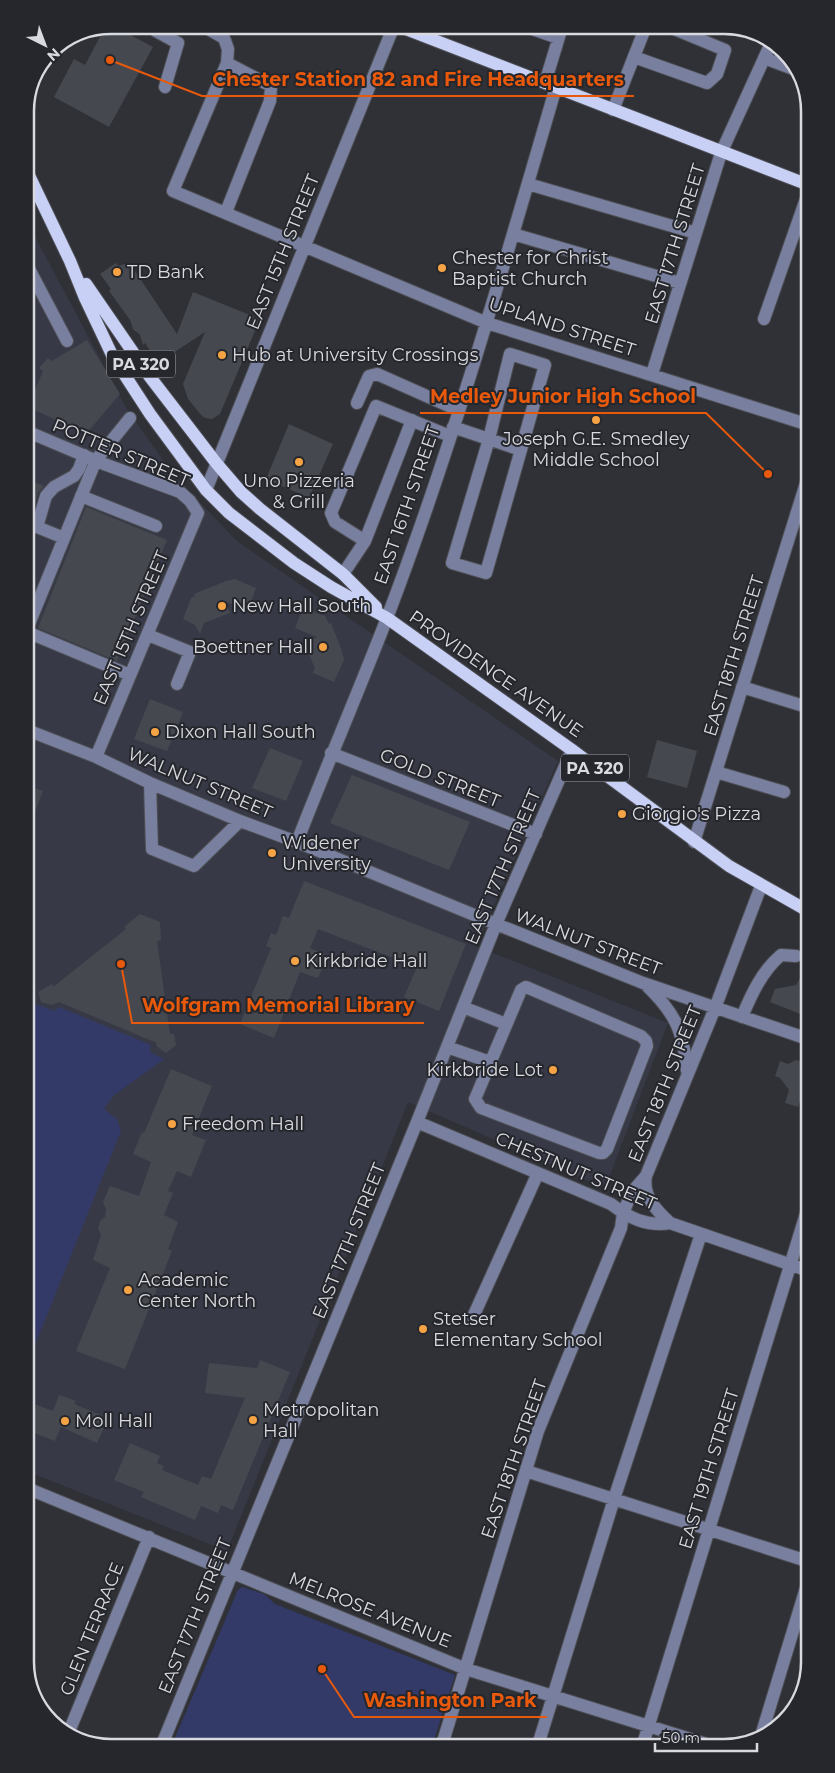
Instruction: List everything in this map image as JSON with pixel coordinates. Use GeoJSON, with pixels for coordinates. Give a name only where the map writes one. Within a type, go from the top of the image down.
{"type":"FeatureCollection","features":[{"type":"Feature","properties":{"kind":"main road"},"geometry":{"type":"LineString","coordinates":[[419,34],[721,153],[801,182]]}},
{"type":"Feature","properties":{"kind":"main road","name":"PROVIDENCE AVENUE"},"geometry":{"type":"LineString","coordinates":[[34,186],[70,261],[91,311],[114,357],[140,401],[206,490],[229,513],[267,544],[331,587],[387,618],[572,750],[694,842],[761,886],[801,907]]}},
{"type":"Feature","properties":{"kind":"main road"},"geometry":{"type":"LineString","coordinates":[[34,191],[38,194]]}},
{"type":"Feature","properties":{"kind":"main road","name":"PROVIDENCE AVENUE"},"geometry":{"type":"LineString","coordinates":[[70,261],[150,378],[216,464],[241,492],[343,574],[387,618]]}},
{"type":"Feature","properties":{"kind":"street"},"geometry":{"type":"LineString","coordinates":[[162,34],[178,43],[165,87]]}},
{"type":"Feature","properties":{"kind":"street"},"geometry":{"type":"LineString","coordinates":[[217,34],[224,38],[228,49],[227,63],[271,86],[270,102],[226,212]]}},
{"type":"Feature","properties":{"kind":"street","name":"EAST 15TH STREET"},"geometry":{"type":"LineString","coordinates":[[206,490],[391,34]]}},
{"type":"Feature","properties":{"kind":"street","name":"EAST 16TH STREET"},"geometry":{"type":"LineString","coordinates":[[297,842],[331,752],[387,618],[452,432],[528,184],[551,85],[560,34]]}},
{"type":"Feature","properties":{"kind":"street"},"geometry":{"type":"LineString","coordinates":[[613,110],[643,34]]}},
{"type":"Feature","properties":{"kind":"street"},"geometry":{"type":"LineString","coordinates":[[634,57],[706,83],[717,74],[725,50],[686,34]]}},
{"type":"Feature","properties":{"kind":"street","name":"EAST 17TH STREET"},"geometry":{"type":"LineString","coordinates":[[652,374],[721,153],[769,48]]}},
{"type":"Feature","properties":{"kind":"street"},"geometry":{"type":"LineString","coordinates":[[764,58],[787,67]]}},
{"type":"Feature","properties":{"kind":"street","name":"UPLAND STREET"},"geometry":{"type":"LineString","coordinates":[[227,63],[173,190],[487,322],[801,422]]}},
{"type":"Feature","properties":{"kind":"street"},"geometry":{"type":"LineString","coordinates":[[528,184],[696,233]]}},
{"type":"Feature","properties":{"kind":"street"},"geometry":{"type":"LineString","coordinates":[[764,319],[801,213]]}},
{"type":"Feature","properties":{"kind":"street"},"geometry":{"type":"LineString","coordinates":[[513,234],[680,283]]}},
{"type":"Feature","properties":{"kind":"street"},"geometry":{"type":"LineString","coordinates":[[34,278],[67,341]]}},
{"type":"Feature","properties":{"kind":"street"},"geometry":{"type":"LineString","coordinates":[[510,354],[545,365],[486,573],[452,563],[489,439],[510,354]]}},
{"type":"Feature","properties":{"kind":"street"},"geometry":{"type":"LineString","coordinates":[[357,403],[369,376],[377,374],[458,410]]}},
{"type":"Feature","properties":{"kind":"street"},"geometry":{"type":"LineString","coordinates":[[365,541],[335,522],[331,513],[376,406],[412,420],[452,432],[489,439],[521,450]]}},
{"type":"Feature","properties":{"kind":"street"},"geometry":{"type":"LineString","coordinates":[[64,538],[37,527],[46,496],[54,487],[74,476],[90,457],[130,418]]}},
{"type":"Feature","properties":{"kind":"street"},"geometry":{"type":"LineString","coordinates":[[343,574],[365,541],[412,420]]}},
{"type":"Feature","properties":{"kind":"street","name":"POTTER STREET"},"geometry":{"type":"LineString","coordinates":[[34,434],[180,492],[190,501],[198,513]]}},
{"type":"Feature","properties":{"kind":"street"},"geometry":{"type":"LineString","coordinates":[[34,613],[81,496],[90,457]]}},
{"type":"Feature","properties":{"kind":"street"},"geometry":{"type":"LineString","coordinates":[[81,496],[156,526]]}},
{"type":"Feature","properties":{"kind":"street","name":"EAST 18TH STREET"},"geometry":{"type":"LineString","coordinates":[[694,842],[801,496]]}},
{"type":"Feature","properties":{"kind":"street","name":"EAST 15TH STREET"},"geometry":{"type":"LineString","coordinates":[[96,758],[198,513]]}},
{"type":"Feature","properties":{"kind":"street"},"geometry":{"type":"LineString","coordinates":[[34,634],[130,675]]}},
{"type":"Feature","properties":{"kind":"street"},"geometry":{"type":"LineString","coordinates":[[148,635],[190,652],[177,684]]}},
{"type":"Feature","properties":{"kind":"street"},"geometry":{"type":"LineString","coordinates":[[742,687],[801,705]]}},
{"type":"Feature","properties":{"kind":"street","name":"WALNUT STREET"},"geometry":{"type":"LineString","coordinates":[[34,733],[240,821],[297,842],[643,983],[801,1037]]}},
{"type":"Feature","properties":{"kind":"street","name":"EAST 17TH STREET"},"geometry":{"type":"LineString","coordinates":[[164,1739],[496,924],[572,750]]}},
{"type":"Feature","properties":{"kind":"street","name":"GOLD STREET"},"geometry":{"type":"LineString","coordinates":[[331,752],[536,834]]}},
{"type":"Feature","properties":{"kind":"street"},"geometry":{"type":"LineString","coordinates":[[716,772],[784,792]]}},
{"type":"Feature","properties":{"kind":"street"},"geometry":{"type":"LineString","coordinates":[[150,783],[152,849],[194,866],[240,821]]}},
{"type":"Feature","properties":{"kind":"street","name":"EAST 18TH STREET"},"geometry":{"type":"LineString","coordinates":[[444,1739],[538,1431],[621,1228],[623,1214],[632,1192],[646,1176],[688,1074],[761,886]]}},
{"type":"Feature","properties":{"kind":"street"},"geometry":{"type":"LineString","coordinates":[[742,1017],[752,992],[774,961],[781,955],[796,956]]}},
{"type":"Feature","properties":{"kind":"street"},"geometry":{"type":"LineString","coordinates":[[643,983],[662,1001],[675,1020],[684,1044],[688,1074]]}},
{"type":"Feature","properties":{"kind":"street"},"geometry":{"type":"LineString","coordinates":[[526,987],[642,1036],[647,1046],[607,1149],[603,1153],[481,1108],[476,1099],[490,1062],[521,990],[526,987]]}},
{"type":"Feature","properties":{"kind":"street"},"geometry":{"type":"LineString","coordinates":[[463,1007],[506,1024]]}},
{"type":"Feature","properties":{"kind":"street"},"geometry":{"type":"LineString","coordinates":[[447,1047],[490,1062]]}},
{"type":"Feature","properties":{"kind":"street","name":"CHESTNUT STREET"},"geometry":{"type":"LineString","coordinates":[[417,1122],[611,1204],[623,1214],[652,1225],[670,1223],[801,1269]]}},
{"type":"Feature","properties":{"kind":"street"},"geometry":{"type":"LineString","coordinates":[[473,1316],[538,1173]]}},
{"type":"Feature","properties":{"kind":"street"},"geometry":{"type":"LineString","coordinates":[[646,1176],[646,1188],[650,1201],[654,1208],[670,1223]]}},
{"type":"Feature","properties":{"kind":"street","name":"EAST 19TH STREET"},"geometry":{"type":"LineString","coordinates":[[645,1739],[801,1228]]}},
{"type":"Feature","properties":{"kind":"street"},"geometry":{"type":"LineString","coordinates":[[540,1739],[614,1499],[701,1234]]}},
{"type":"Feature","properties":{"kind":"street"},"geometry":{"type":"LineString","coordinates":[[526,1471],[801,1559]]}},
{"type":"Feature","properties":{"kind":"street","name":"MELROSE AVENUE"},"geometry":{"type":"LineString","coordinates":[[34,1493],[466,1669],[690,1739]]}},
{"type":"Feature","properties":{"kind":"street","name":"GLEN TERRACE"},"geometry":{"type":"LineString","coordinates":[[71,1727],[149,1538]]}},
{"type":"Feature","properties":{"kind":"street"},"geometry":{"type":"LineString","coordinates":[[763,1728],[801,1605]]}},
{"type":"Feature","properties":{"kind":"shaded area","name":"Widener University"},"geometry":{"type":"Polygon","coordinates":[[[34,235],[128,411],[176,478],[238,542],[558,761],[476,946],[668,1023],[605,1188],[408,1102],[227,1551],[34,1474],[34,235]]]}},
{"type":"Feature","properties":{"kind":"shaded area"},"geometry":{"type":"Polygon","coordinates":[[[34,1004],[55,1011],[59,1007],[151,1045],[150,1052],[164,1059],[113,1096],[104,1109],[117,1119],[121,1131],[34,1348],[34,1004]]]}},
{"type":"Feature","properties":{"kind":"shaded area"},"geometry":{"type":"Polygon","coordinates":[[[242,1587],[264,1594],[275,1604],[455,1675],[434,1739],[174,1739],[237,1591],[242,1587]]]}},
{"type":"Feature","properties":{"kind":"building"},"geometry":{"type":"Polygon","coordinates":[[[129,34],[153,47],[109,127],[54,97],[68,70],[70,70],[74,59],[85,65],[101,35],[129,34]]]}},
{"type":"Feature","properties":{"kind":"building","name":"Hub at University Crossings"},"geometry":{"type":"Polygon","coordinates":[[[116,263],[118,266],[124,264],[131,265],[177,334],[193,292],[260,319],[220,414],[212,419],[201,415],[188,399],[183,384],[205,332],[158,363],[145,343],[143,345],[140,335],[133,329],[130,320],[109,291],[111,289],[100,274],[116,263]]]}},
{"type":"Feature","properties":{"kind":"building"},"geometry":{"type":"Polygon","coordinates":[[[87,340],[120,394],[86,434],[34,410],[34,393],[43,371],[39,368],[48,358],[52,361],[87,340]]]}},
{"type":"Feature","properties":{"kind":"building","name":"Uno Pizzeria & Grill"},"geometry":{"type":"Polygon","coordinates":[[[289,424],[333,444],[309,498],[266,479],[289,424]]]}},
{"type":"Feature","properties":{"kind":"building"},"geometry":{"type":"Polygon","coordinates":[[[34,482],[44,486],[38,493],[34,507],[34,482]]]}},
{"type":"Feature","properties":{"kind":"building"},"geometry":{"type":"Polygon","coordinates":[[[86,507],[167,540],[117,661],[38,628],[86,507]]]}},
{"type":"Feature","properties":{"kind":"building","name":"New Hall South"},"geometry":{"type":"Polygon","coordinates":[[[235,579],[256,588],[248,610],[226,602],[230,613],[204,623],[200,634],[195,625],[183,619],[191,598],[195,596],[194,594],[235,579]]]}},
{"type":"Feature","properties":{"kind":"building","name":"Boettner Hall"},"geometry":{"type":"Polygon","coordinates":[[[303,608],[325,616],[329,624],[331,623],[344,660],[334,682],[313,673],[315,668],[304,644],[317,637],[295,628],[303,608]]]}},
{"type":"Feature","properties":{"kind":"building","name":"Dixon Hall South"},"geometry":{"type":"Polygon","coordinates":[[[150,699],[183,712],[167,751],[134,739],[150,699]]]}},
{"type":"Feature","properties":{"kind":"building"},"geometry":{"type":"Polygon","coordinates":[[[657,740],[697,751],[687,788],[647,777],[657,740]]]}},
{"type":"Feature","properties":{"kind":"building"},"geometry":{"type":"Polygon","coordinates":[[[270,748],[303,761],[286,801],[252,788],[270,748]]]}},
{"type":"Feature","properties":{"kind":"building"},"geometry":{"type":"Polygon","coordinates":[[[352,775],[470,822],[449,870],[330,823],[352,775]]]}},
{"type":"Feature","properties":{"kind":"building"},"geometry":{"type":"Polygon","coordinates":[[[34,788],[43,791],[34,814],[34,788]]]}},
{"type":"Feature","properties":{"kind":"building","name":"Kirkbride Hall"},"geometry":{"type":"Polygon","coordinates":[[[304,881],[466,944],[439,1011],[404,997],[417,967],[318,929],[310,948],[328,956],[318,978],[300,972],[274,1038],[240,1024],[271,948],[266,946],[271,933],[276,935],[283,916],[289,918],[304,881]]]}},
{"type":"Feature","properties":{"kind":"building"},"geometry":{"type":"Polygon","coordinates":[[[140,914],[160,922],[161,940],[157,941],[170,1034],[174,1034],[176,1045],[166,1053],[156,1046],[157,1043],[59,1002],[52,1005],[41,1002],[38,992],[52,984],[53,987],[126,929],[124,927],[140,914]]]}},
{"type":"Feature","properties":{"kind":"building"},"geometry":{"type":"Polygon","coordinates":[[[801,976],[801,1014],[770,1002],[775,989],[796,985],[801,976]]]}},
{"type":"Feature","properties":{"kind":"building"},"geometry":{"type":"Polygon","coordinates":[[[796,1060],[801,1061],[801,1098],[798,1107],[785,1103],[789,1090],[780,1078],[775,1076],[780,1061],[788,1064],[796,1060]]]}},
{"type":"Feature","properties":{"kind":"building","name":"Academic Center North"},"geometry":{"type":"Polygon","coordinates":[[[171,1069],[212,1086],[192,1135],[206,1140],[191,1177],[177,1171],[168,1191],[173,1193],[164,1215],[178,1222],[168,1249],[172,1251],[125,1369],[76,1351],[110,1268],[93,1260],[101,1235],[98,1228],[100,1221],[105,1217],[106,1209],[103,1202],[110,1186],[139,1196],[151,1162],[133,1154],[171,1069]]]}},
{"type":"Feature","properties":{"kind":"building","name":"Metropolitan Hall"},"geometry":{"type":"Polygon","coordinates":[[[260,1360],[290,1372],[233,1510],[221,1505],[218,1513],[201,1506],[195,1520],[141,1497],[144,1492],[114,1480],[130,1443],[160,1456],[157,1463],[164,1466],[162,1470],[198,1485],[202,1476],[211,1479],[245,1398],[205,1393],[209,1363],[257,1368],[260,1360]]]}},
{"type":"Feature","properties":{"kind":"building","name":"Moll Hall"},"geometry":{"type":"Polygon","coordinates":[[[59,1395],[76,1401],[74,1404],[103,1416],[99,1426],[104,1428],[97,1443],[61,1427],[55,1441],[34,1433],[34,1404],[53,1411],[59,1395]]]}},
{"type":"Feature","properties":{"kind":"place","name":"Chester Station 82 and Fire Headquarters"},"geometry":{"type":"Point","coordinates":[110,60]}},
{"type":"Feature","properties":{"kind":"place","name":"Chester for Christ Baptist Church"},"geometry":{"type":"Point","coordinates":[442,268]}},
{"type":"Feature","properties":{"kind":"place","name":"TD Bank"},"geometry":{"type":"Point","coordinates":[117,272]}},
{"type":"Feature","properties":{"kind":"place","name":"Hub at University Crossings"},"geometry":{"type":"Point","coordinates":[222,355]}},
{"type":"Feature","properties":{"kind":"place","name":"Joseph G.E. Smedley Middle School"},"geometry":{"type":"Point","coordinates":[596,420]}},
{"type":"Feature","properties":{"kind":"place","name":"Uno Pizzeria & Grill"},"geometry":{"type":"Point","coordinates":[299,462]}},
{"type":"Feature","properties":{"kind":"place","name":"Medley Junior High School"},"geometry":{"type":"Point","coordinates":[768,474]}},
{"type":"Feature","properties":{"kind":"place","name":"New Hall South"},"geometry":{"type":"Point","coordinates":[222,606]}},
{"type":"Feature","properties":{"kind":"place","name":"Boettner Hall"},"geometry":{"type":"Point","coordinates":[323,647]}},
{"type":"Feature","properties":{"kind":"place","name":"Dixon Hall South"},"geometry":{"type":"Point","coordinates":[155,732]}},
{"type":"Feature","properties":{"kind":"place","name":"Giorgio's Pizza"},"geometry":{"type":"Point","coordinates":[622,814]}},
{"type":"Feature","properties":{"kind":"place","name":"Widener University"},"geometry":{"type":"Point","coordinates":[272,853]}},
{"type":"Feature","properties":{"kind":"place","name":"Kirkbride Hall"},"geometry":{"type":"Point","coordinates":[295,961]}},
{"type":"Feature","properties":{"kind":"place","name":"Wolfgram Memorial Library"},"geometry":{"type":"Point","coordinates":[121,964]}},
{"type":"Feature","properties":{"kind":"place","name":"Kirkbride Lot"},"geometry":{"type":"Point","coordinates":[553,1070]}},
{"type":"Feature","properties":{"kind":"place","name":"Freedom Hall"},"geometry":{"type":"Point","coordinates":[172,1124]}},
{"type":"Feature","properties":{"kind":"place","name":"Academic Center North"},"geometry":{"type":"Point","coordinates":[128,1290]}},
{"type":"Feature","properties":{"kind":"place","name":"Stetser Elementary School"},"geometry":{"type":"Point","coordinates":[423,1329]}},
{"type":"Feature","properties":{"kind":"place","name":"Metropolitan Hall"},"geometry":{"type":"Point","coordinates":[253,1420]}},
{"type":"Feature","properties":{"kind":"place","name":"Moll Hall"},"geometry":{"type":"Point","coordinates":[65,1421]}},
{"type":"Feature","properties":{"kind":"place","name":"Washington Park"},"geometry":{"type":"Point","coordinates":[322,1669]}}]}
